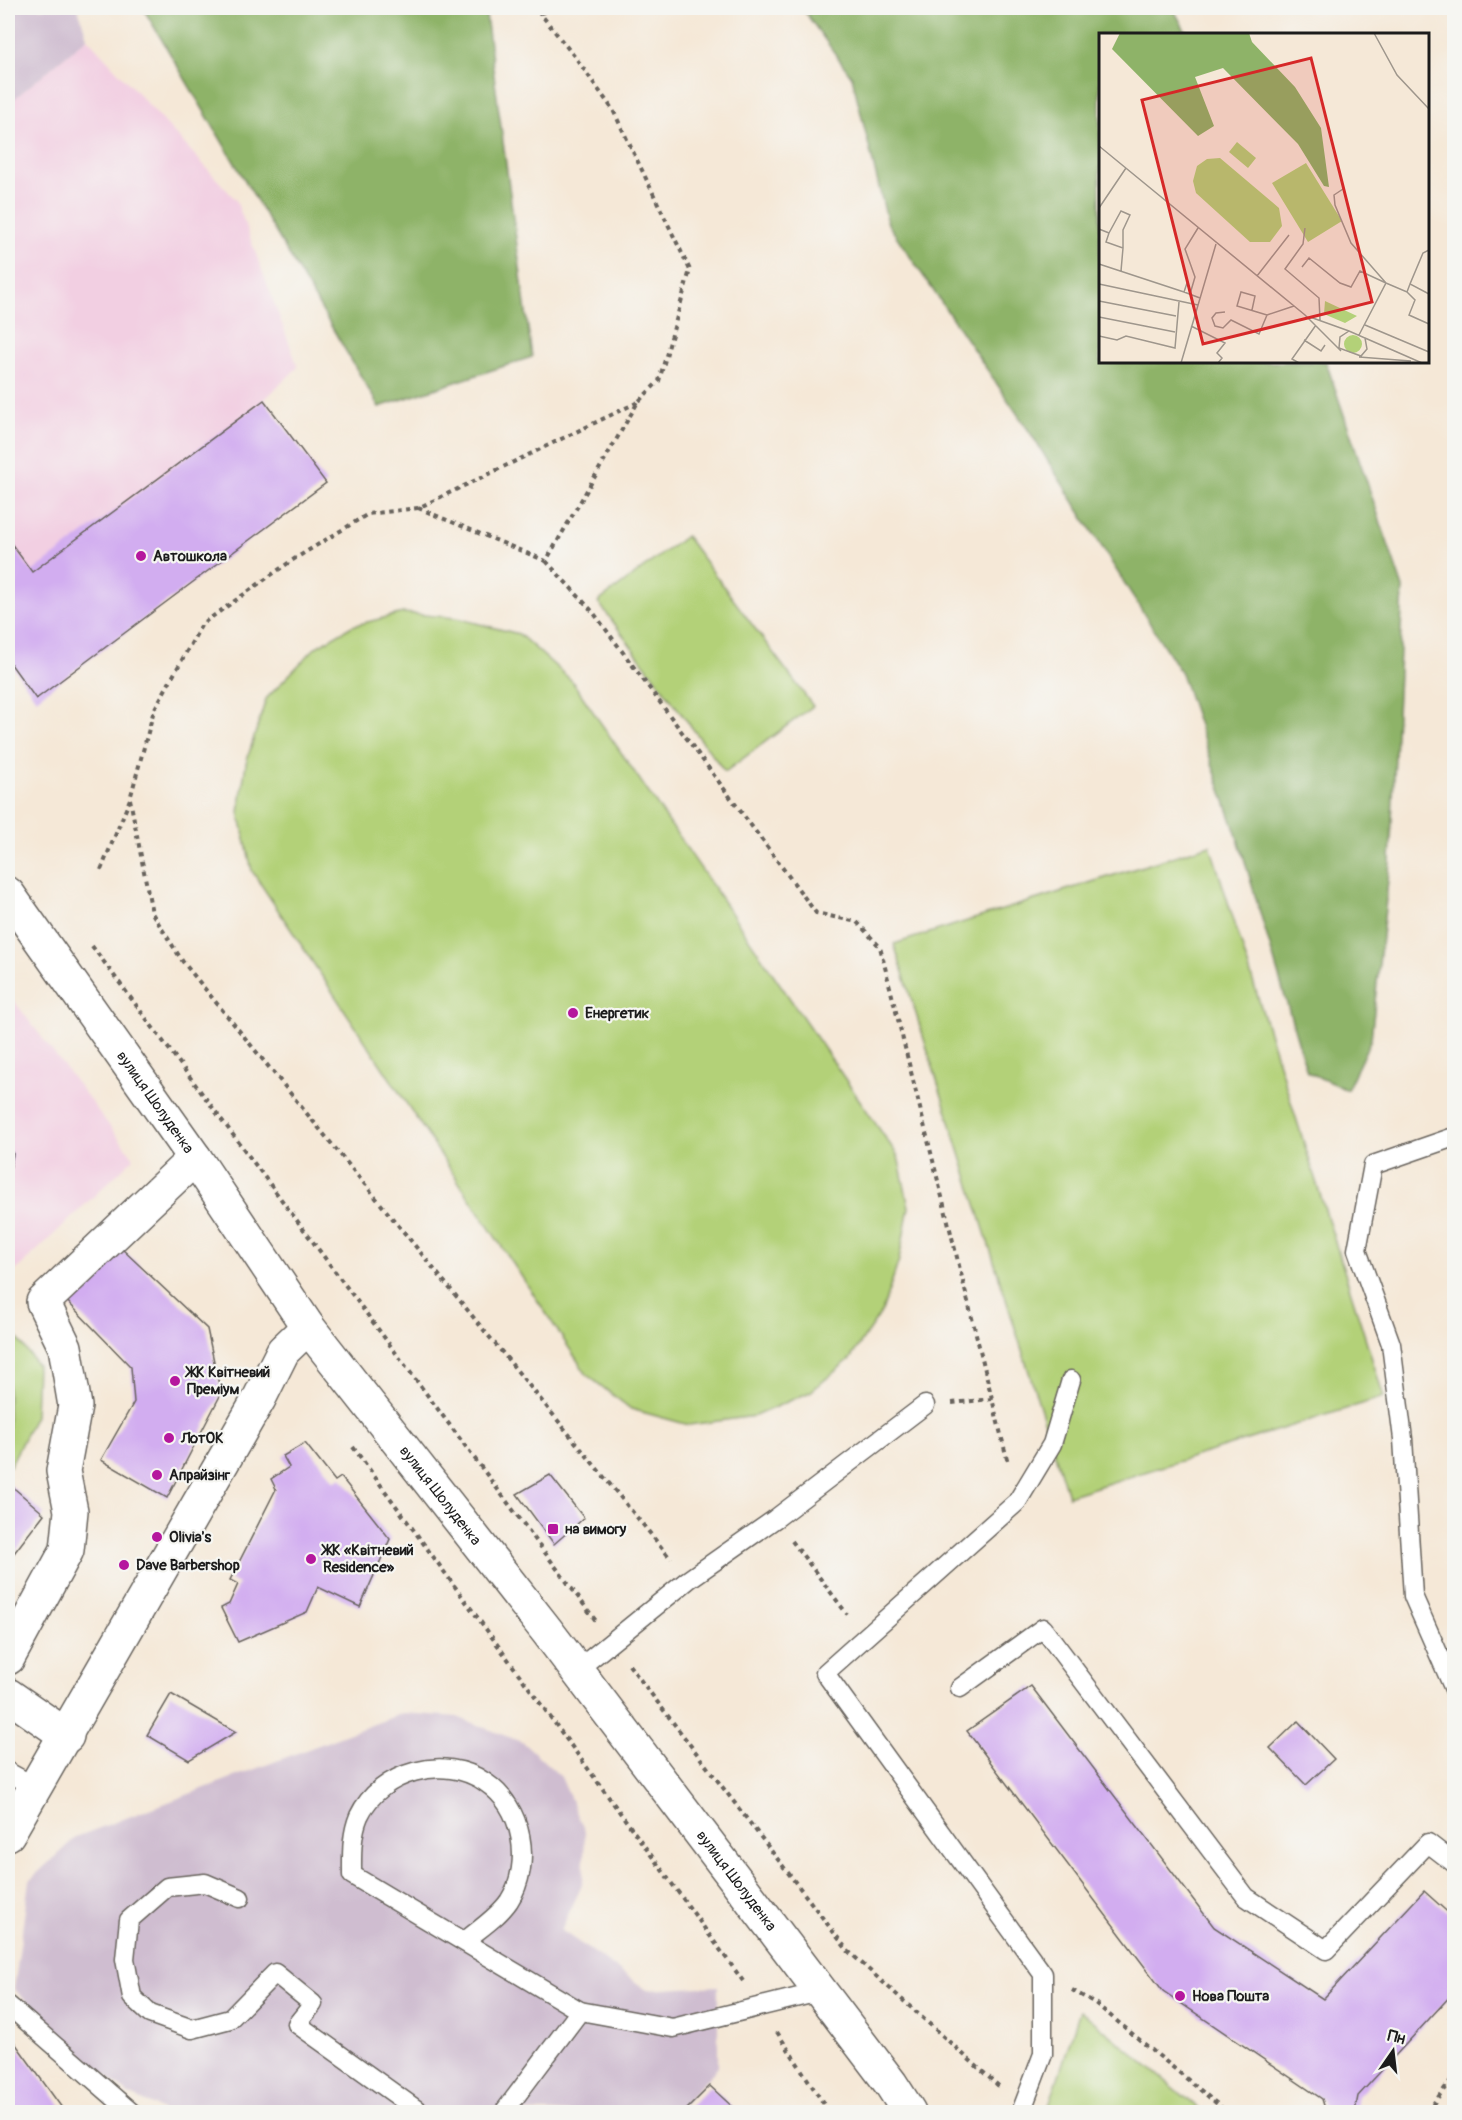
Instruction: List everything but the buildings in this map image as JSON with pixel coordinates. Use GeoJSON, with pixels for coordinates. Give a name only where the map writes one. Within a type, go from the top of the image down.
{"type":"FeatureCollection","features":[{"type":"Feature","properties":{"kind":"main road","name":"вулиця Шолуденка"},"geometry":{"type":"LineString","coordinates":[[8,894],[195,1158],[308,1327],[577,1670],[891,2084],[909,2112]]}},
{"type":"Feature","properties":{"kind":"main road"},"geometry":{"type":"LineString","coordinates":[[8,1658],[67,1550],[71,1511],[63,1471],[75,1406],[65,1347],[43,1302],[195,1158]]}},
{"type":"Feature","properties":{"kind":"main road"},"geometry":{"type":"LineString","coordinates":[[8,1834],[67,1736],[284,1351],[308,1327]]}},
{"type":"Feature","properties":{"kind":"main road"},"geometry":{"type":"LineString","coordinates":[[8,1695],[67,1736]]}},
{"type":"Feature","properties":{"kind":"main road","name":"вулиця Шолуденка"},"geometry":{"type":"LineString","coordinates":[[891,2084],[932,2112]]}},
{"type":"Feature","properties":{"kind":"lane"},"geometry":{"type":"LineString","coordinates":[[1455,1137],[1373,1165],[1357,1250],[1391,1344],[1402,1438],[1413,1596],[1455,1689]]}},
{"type":"Feature","properties":{"kind":"lane"},"geometry":{"type":"LineString","coordinates":[[1022,2110],[1042,2054],[1043,1974],[825,1672],[1017,1502],[1052,1443],[1071,1380]]}},
{"type":"Feature","properties":{"kind":"lane"},"geometry":{"type":"LineString","coordinates":[[577,1670],[688,1580],[775,1519],[925,1405]]}},
{"type":"Feature","properties":{"kind":"lane"},"geometry":{"type":"LineString","coordinates":[[960,1688],[1043,1628],[1246,1897],[1326,1950],[1428,1843],[1455,1863]]}},
{"type":"Feature","properties":{"kind":"lane"},"geometry":{"type":"LineString","coordinates":[[465,1941],[508,1901],[520,1876],[523,1846],[519,1829],[506,1802],[485,1782],[458,1770],[416,1770],[396,1778],[373,1796],[359,1816],[351,1845],[352,1875],[580,2011],[673,2028],[819,1992]]}},
{"type":"Feature","properties":{"kind":"lane"},"geometry":{"type":"LineString","coordinates":[[8,1772],[37,1788]]}},
{"type":"Feature","properties":{"kind":"lane"},"geometry":{"type":"LineString","coordinates":[[240,1899],[205,1883],[167,1887],[129,1920],[124,1959],[132,1996],[150,2014],[192,2029],[230,2019],[275,1974],[313,2004],[297,2024],[420,2112]]}},
{"type":"Feature","properties":{"kind":"lane"},"geometry":{"type":"LineString","coordinates":[[8,2005],[131,2112]]}},
{"type":"Feature","properties":{"kind":"lane"},"geometry":{"type":"LineString","coordinates":[[504,2112],[580,2011]]}},
{"type":"Feature","properties":{"kind":"path"},"geometry":{"type":"LineString","coordinates":[[536,8],[579,61],[613,110],[690,270],[658,381],[638,402],[546,561]]}},
{"type":"Feature","properties":{"kind":"path"},"geometry":{"type":"LineString","coordinates":[[540,13],[557,8]]}},
{"type":"Feature","properties":{"kind":"path"},"geometry":{"type":"LineString","coordinates":[[101,870],[130,799],[154,710],[202,624],[291,561],[368,514],[418,508],[638,402]]}},
{"type":"Feature","properties":{"kind":"path"},"geometry":{"type":"LineString","coordinates":[[418,508],[546,561],[593,612],[816,913],[857,922],[880,947],[1017,1502]]}},
{"type":"Feature","properties":{"kind":"path"},"geometry":{"type":"LineString","coordinates":[[130,799],[152,913],[183,962],[688,1580]]}},
{"type":"Feature","properties":{"kind":"path"},"geometry":{"type":"LineString","coordinates":[[91,944],[612,1642],[848,1950],[1022,2110]]}},
{"type":"Feature","properties":{"kind":"path"},"geometry":{"type":"LineString","coordinates":[[925,1405],[992,1399]]}},
{"type":"Feature","properties":{"kind":"path"},"geometry":{"type":"LineString","coordinates":[[347,1439],[761,2006],[829,2112]]}},
{"type":"Feature","properties":{"kind":"path"},"geometry":{"type":"LineString","coordinates":[[775,1519],[865,1637]]}},
{"type":"Feature","properties":{"kind":"path"},"geometry":{"type":"LineString","coordinates":[[1043,1974],[1095,2003],[1227,2112]]}},
{"type":"Feature","properties":{"kind":"path"},"geometry":{"type":"LineString","coordinates":[[1427,2112],[1455,2076]]}},
{"type":"Feature","properties":{"kind":"shaded area"},"geometry":{"type":"Polygon","coordinates":[[[8,8],[78,8],[87,38],[8,104],[8,8]]]}},
{"type":"Feature","properties":{"kind":"shaded area"},"geometry":{"type":"Polygon","coordinates":[[[87,38],[236,200],[298,367],[264,400],[326,483],[36,699],[8,661],[8,104],[87,38]]]}},
{"type":"Feature","properties":{"kind":"shaded area"},"geometry":{"type":"Polygon","coordinates":[[[8,993],[134,1158],[8,1278],[8,993]]]}},
{"type":"Feature","properties":{"kind":"shaded area"},"geometry":{"type":"Polygon","coordinates":[[[403,1713],[457,1717],[524,1743],[561,1777],[585,1832],[583,1883],[561,1930],[647,1990],[718,1986],[718,2067],[676,2112],[167,2112],[127,2093],[81,2054],[14,1989],[29,1881],[76,1837],[403,1713]]]}},
{"type":"Feature","properties":{"kind":"green space"},"geometry":{"type":"Polygon","coordinates":[[[143,8],[485,8],[532,357],[379,407],[143,8]]]}},
{"type":"Feature","properties":{"kind":"green space"},"geometry":{"type":"Polygon","coordinates":[[[802,8],[1173,8],[1186,33],[1099,33],[1099,363],[1326,363],[1403,588],[1390,862],[1371,1039],[1347,1090],[1307,1072],[1241,848],[1181,673],[1031,434],[888,224],[852,77],[802,8]]]}},
{"type":"Feature","properties":{"kind":"green space"},"geometry":{"type":"Polygon","coordinates":[[[686,536],[813,706],[725,772],[598,602],[686,536]]]}},
{"type":"Feature","properties":{"kind":"green space","name":"Енергетик"},"geometry":{"type":"Polygon","coordinates":[[[403,613],[456,618],[519,634],[572,681],[898,1156],[909,1207],[899,1260],[882,1311],[850,1359],[810,1392],[755,1416],[689,1425],[631,1409],[587,1375],[252,871],[239,812],[246,763],[266,699],[316,647],[352,626],[403,613]]]}},
{"type":"Feature","properties":{"kind":"green space"},"geometry":{"type":"Polygon","coordinates":[[[1210,845],[1384,1397],[1068,1496],[894,944],[1210,845]]]}},
{"type":"Feature","properties":{"kind":"green space"},"geometry":{"type":"Polygon","coordinates":[[[8,1325],[37,1365],[35,1416],[10,1466],[8,1464],[8,1325]]]}},
{"type":"Feature","properties":{"kind":"green space"},"geometry":{"type":"Polygon","coordinates":[[[1080,2010],[1203,2112],[1047,2112],[1080,2010]]]}},
{"type":"Feature","properties":{"kind":"place","name":"Автошкола"},"geometry":{"type":"Point","coordinates":[141,556]}},
{"type":"Feature","properties":{"kind":"place","name":"Енергетик"},"geometry":{"type":"Point","coordinates":[573,1013]}},
{"type":"Feature","properties":{"kind":"place","name":"ЖК Квітневий Преміум"},"geometry":{"type":"Point","coordinates":[175,1381]}},
{"type":"Feature","properties":{"kind":"place","name":"ЛотОК"},"geometry":{"type":"Point","coordinates":[169,1438]}},
{"type":"Feature","properties":{"kind":"place","name":"Апрайзінг"},"geometry":{"type":"Point","coordinates":[157,1475]}},
{"type":"Feature","properties":{"kind":"place","name":"на вимогу"},"geometry":{"type":"Point","coordinates":[553,1529]}},
{"type":"Feature","properties":{"kind":"place","name":"Olivia's"},"geometry":{"type":"Point","coordinates":[157,1537]}},
{"type":"Feature","properties":{"kind":"place","name":"ЖК «Квітневий Residence»"},"geometry":{"type":"Point","coordinates":[311,1559]}},
{"type":"Feature","properties":{"kind":"place","name":"Dave Barbershop"},"geometry":{"type":"Point","coordinates":[124,1565]}},
{"type":"Feature","properties":{"kind":"place","name":"Нова Пошта"},"geometry":{"type":"Point","coordinates":[1180,1996]}}]}
